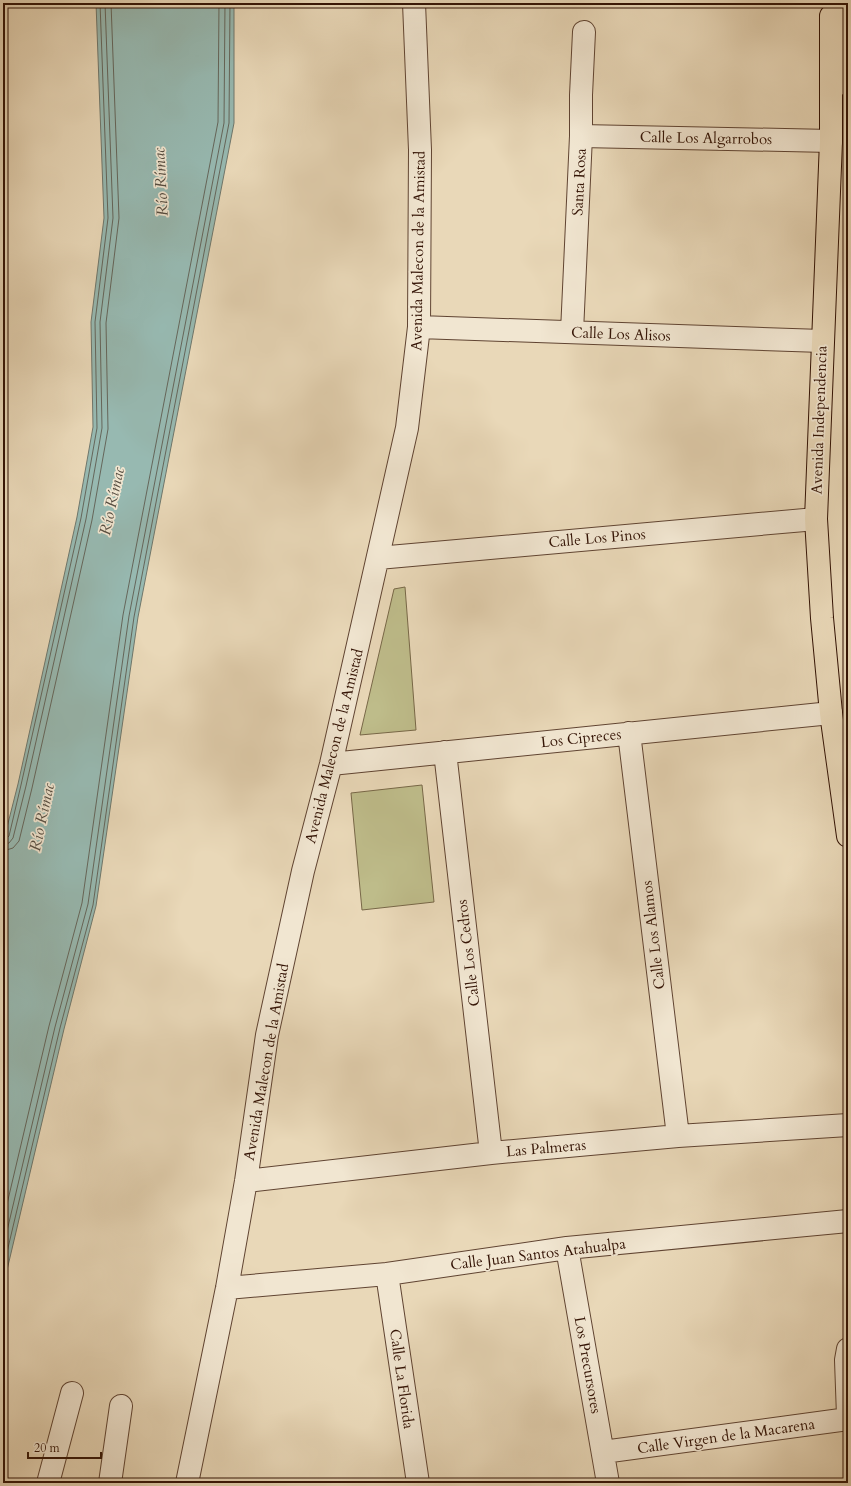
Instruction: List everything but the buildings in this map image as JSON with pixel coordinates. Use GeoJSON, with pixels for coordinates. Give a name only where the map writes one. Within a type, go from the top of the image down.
{"type":"FeatureCollection","features":[{"type":"Feature","properties":{"kind":"main road","name":"Avenida Independencia"},"geometry":{"type":"LineString","coordinates":[[831,3],[831,141],[816,519],[822,618],[831,713],[848,836]]}},
{"type":"Feature","properties":{"kind":"main road"},"geometry":{"type":"LineString","coordinates":[[836,3],[848,85]]}},
{"type":"Feature","properties":{"kind":"street","name":"Avenida Malecon de la Amistad"},"geometry":{"type":"LineString","coordinates":[[187,1483],[227,1288],[246,1181],[268,1036],[303,871],[331,764],[407,428],[419,327],[420,150],[414,3]]}},
{"type":"Feature","properties":{"kind":"street","name":"Santa Rosa"},"geometry":{"type":"LineString","coordinates":[[572,332],[584,32]]}},
{"type":"Feature","properties":{"kind":"street","name":"Calle Los Algarrobos"},"geometry":{"type":"LineString","coordinates":[[581,136],[831,141]]}},
{"type":"Feature","properties":{"kind":"street","name":"Calle Los Alisos"},"geometry":{"type":"LineString","coordinates":[[419,327],[822,341]]}},
{"type":"Feature","properties":{"kind":"street","name":"Calle Los Pinos"},"geometry":{"type":"LineString","coordinates":[[378,558],[816,519]]}},
{"type":"Feature","properties":{"kind":"street","name":"Los Cipreces"},"geometry":{"type":"LineString","coordinates":[[331,764],[831,713]]}},
{"type":"Feature","properties":{"kind":"street","name":"Calle Los Alamos"},"geometry":{"type":"LineString","coordinates":[[629,733],[678,1136]]}},
{"type":"Feature","properties":{"kind":"street","name":"Calle Los Cedros"},"geometry":{"type":"LineString","coordinates":[[445,752],[491,1153]]}},
{"type":"Feature","properties":{"kind":"street","name":"Las Palmeras"},"geometry":{"type":"LineString","coordinates":[[246,1181],[491,1153],[678,1136],[848,1125]]}},
{"type":"Feature","properties":{"kind":"street","name":"Calle Juan Santos Atahualpa"},"geometry":{"type":"LineString","coordinates":[[227,1288],[386,1274],[567,1248],[848,1220]]}},
{"type":"Feature","properties":{"kind":"street","name":"Los Precursores"},"geometry":{"type":"LineString","coordinates":[[567,1248],[608,1483]]}},
{"type":"Feature","properties":{"kind":"street","name":"Calle La Florida"},"geometry":{"type":"LineString","coordinates":[[386,1274],[418,1483]]}},
{"type":"Feature","properties":{"kind":"street"},"geometry":{"type":"LineString","coordinates":[[848,1349],[846,1360],[848,1418]]}},
{"type":"Feature","properties":{"kind":"street"},"geometry":{"type":"LineString","coordinates":[[48,1483],[72,1393]]}},
{"type":"Feature","properties":{"kind":"street"},"geometry":{"type":"LineString","coordinates":[[110,1483],[121,1406]]}},
{"type":"Feature","properties":{"kind":"street","name":"Calle Virgen de la Macarena"},"geometry":{"type":"LineString","coordinates":[[603,1452],[848,1418]]}},
{"type":"Feature","properties":{"kind":"shaded area"},"geometry":{"type":"Polygon","coordinates":[[[405,587],[416,730],[360,735],[394,589],[405,587]]]}},
{"type":"Feature","properties":{"kind":"shaded area"},"geometry":{"type":"Polygon","coordinates":[[[422,785],[434,902],[362,910],[351,793],[422,785]]]}},
{"type":"Feature","properties":{"kind":"water","name":"Río Rímac"},"geometry":{"type":"Polygon","coordinates":[[[96,3],[234,3],[234,123],[138,617],[96,906],[64,1029],[3,1287],[3,843],[18,784],[77,517],[93,427],[91,322],[104,218],[96,3]]]}}]}
